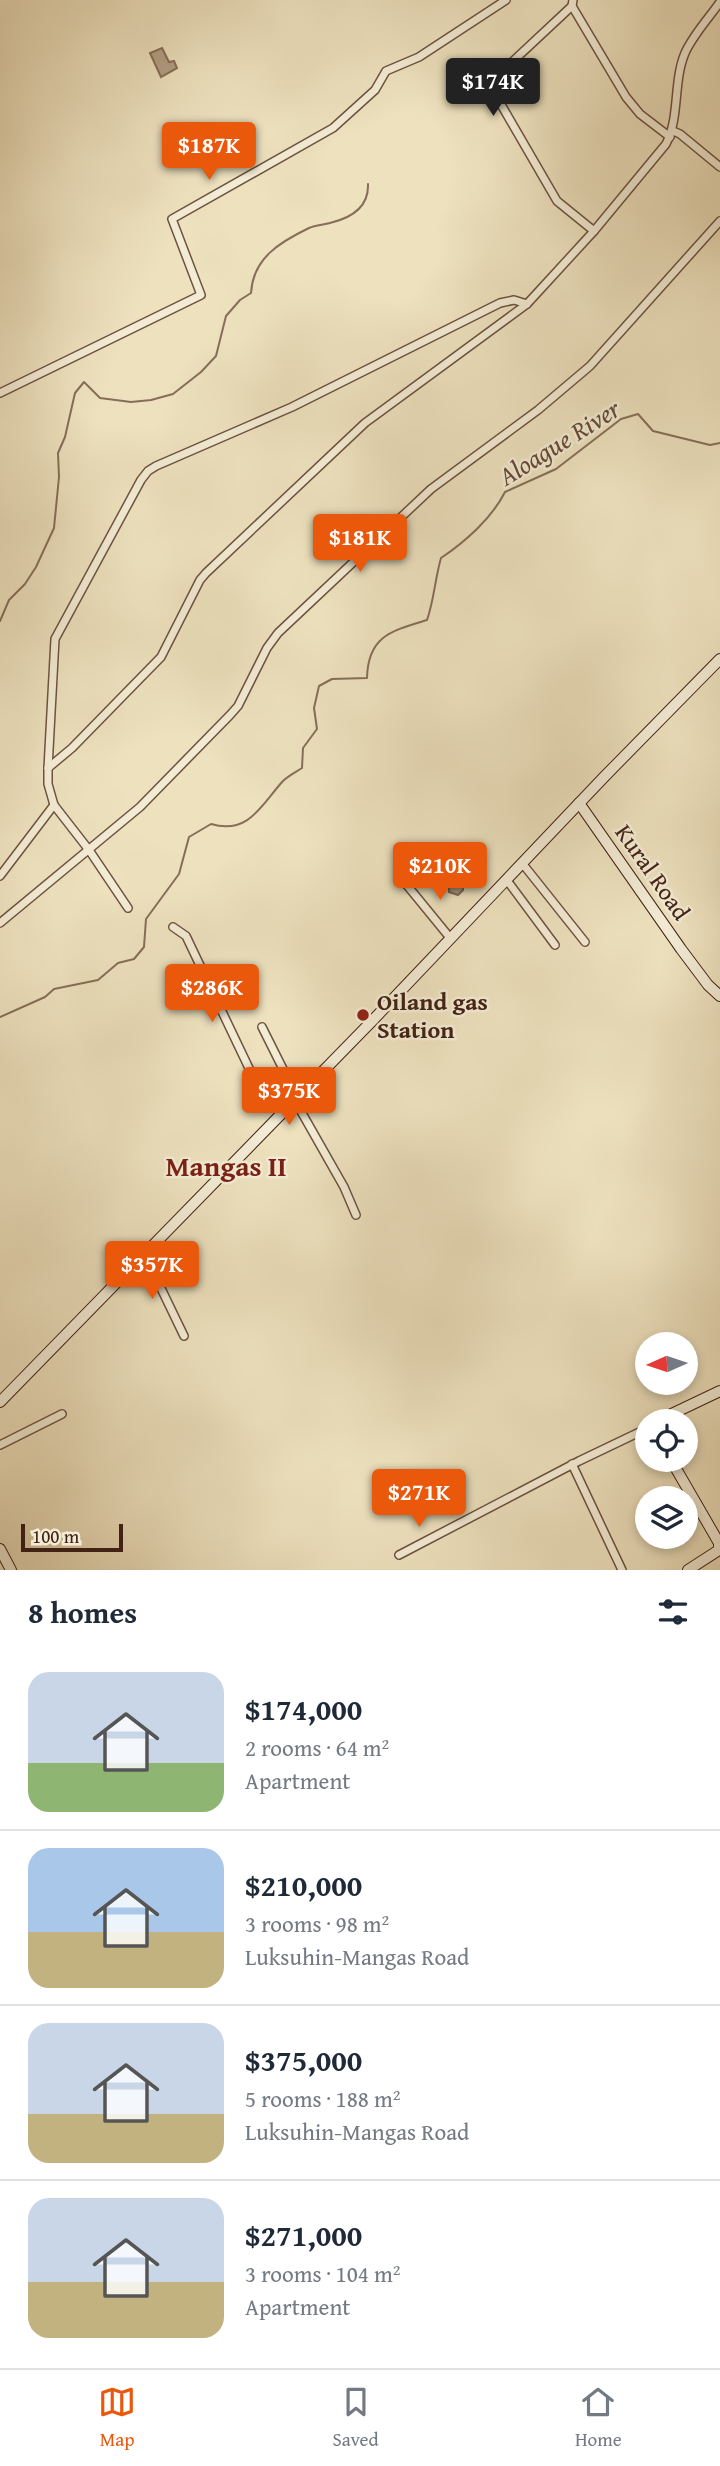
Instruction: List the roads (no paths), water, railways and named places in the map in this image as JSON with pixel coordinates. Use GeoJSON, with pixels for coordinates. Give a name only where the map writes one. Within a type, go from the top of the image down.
{"type":"FeatureCollection","features":[{"type":"Feature","properties":{"kind":"main road"},"geometry":{"type":"LineString","coordinates":[[0,1402],[452,939],[506,879],[720,659]]}},
{"type":"Feature","properties":{"kind":"main road","name":"Kural Road"},"geometry":{"type":"LineString","coordinates":[[579,803],[681,949],[708,985],[720,996]]}},
{"type":"Feature","properties":{"kind":"main road"},"geometry":{"type":"LineString","coordinates":[[682,1409],[720,1391]]}},
{"type":"Feature","properties":{"kind":"main road"},"geometry":{"type":"LineString","coordinates":[[678,1472],[719,1543],[719,1550],[688,1570]]}},
{"type":"Feature","properties":{"kind":"main road"},"geometry":{"type":"LineString","coordinates":[[0,1549],[11,1570]]}},
{"type":"Feature","properties":{"kind":"street"},"geometry":{"type":"LineString","coordinates":[[0,393],[201,295],[172,219],[333,128],[374,90],[386,71],[419,57],[506,0]]}},
{"type":"Feature","properties":{"kind":"street"},"geometry":{"type":"LineString","coordinates":[[48,768],[72,748],[155,664],[206,573],[365,423],[527,304],[594,231],[660,153],[671,134],[684,55],[720,2]]}},
{"type":"Feature","properties":{"kind":"street"},"geometry":{"type":"LineString","coordinates":[[594,231],[557,201],[499,101],[495,86],[496,77],[573,3],[626,97],[640,114],[671,134],[680,134],[720,167]]}},
{"type":"Feature","properties":{"kind":"street"},"geometry":{"type":"LineString","coordinates":[[0,923],[140,807],[238,706],[267,648],[291,619],[431,489],[538,410],[590,366],[720,221]]}},
{"type":"Feature","properties":{"kind":"street"},"geometry":{"type":"LineString","coordinates":[[128,908],[89,850],[54,805],[48,784],[48,768],[55,639],[148,471],[292,407],[500,303],[514,300],[527,304]]}},
{"type":"Feature","properties":{"kind":"street"},"geometry":{"type":"LineString","coordinates":[[0,876],[54,805]]}},
{"type":"Feature","properties":{"kind":"street"},"geometry":{"type":"LineString","coordinates":[[522,863],[585,942]]}},
{"type":"Feature","properties":{"kind":"street"},"geometry":{"type":"LineString","coordinates":[[506,879],[555,945]]}},
{"type":"Feature","properties":{"kind":"street"},"geometry":{"type":"LineString","coordinates":[[406,884],[452,939]]}},
{"type":"Feature","properties":{"kind":"street"},"geometry":{"type":"LineString","coordinates":[[173,927],[186,936],[274,1121]]}},
{"type":"Feature","properties":{"kind":"street"},"geometry":{"type":"LineString","coordinates":[[262,1027],[295,1098],[356,1214]]}},
{"type":"Feature","properties":{"kind":"street"},"geometry":{"type":"LineString","coordinates":[[144,1253],[184,1336]]}},
{"type":"Feature","properties":{"kind":"street"},"geometry":{"type":"LineString","coordinates":[[0,1445],[62,1414]]}},
{"type":"Feature","properties":{"kind":"street"},"geometry":{"type":"LineString","coordinates":[[399,1555],[572,1464],[635,1434]]}},
{"type":"Feature","properties":{"kind":"street"},"geometry":{"type":"LineString","coordinates":[[572,1464],[622,1570]]}},
{"type":"Feature","properties":{"kind":"waterway"},"geometry":{"type":"LineString","coordinates":[[0,621],[9,600],[25,584],[36,567],[54,528],[59,477],[58,453],[65,437],[75,393],[84,382],[100,398],[131,402],[173,394],[216,356],[226,316],[240,300],[251,293],[257,270],[270,253],[278,245],[309,228],[352,215],[362,205],[368,192],[368,184]]}},
{"type":"Feature","properties":{"kind":"waterway","name":"Aloague River"},"geometry":{"type":"LineString","coordinates":[[0,1017],[45,997],[54,989],[98,980],[118,963],[134,959],[144,947],[146,919],[179,874],[189,837],[211,824],[224,826],[245,822],[261,808],[283,781],[302,768],[303,748],[317,729],[314,708],[319,686],[332,679],[367,678],[372,653],[384,637],[427,620],[441,558],[477,529],[505,492],[556,469],[621,419],[638,414],[653,431],[710,445],[720,443]]}},
{"type":"Feature","properties":{"kind":"place","name":"Oiland gas Station"},"geometry":{"type":"Point","coordinates":[363,1015]}},
{"type":"Feature","properties":{"kind":"district","name":"Mangas II"},"geometry":{"type":"Point","coordinates":[226,1165]}}]}
